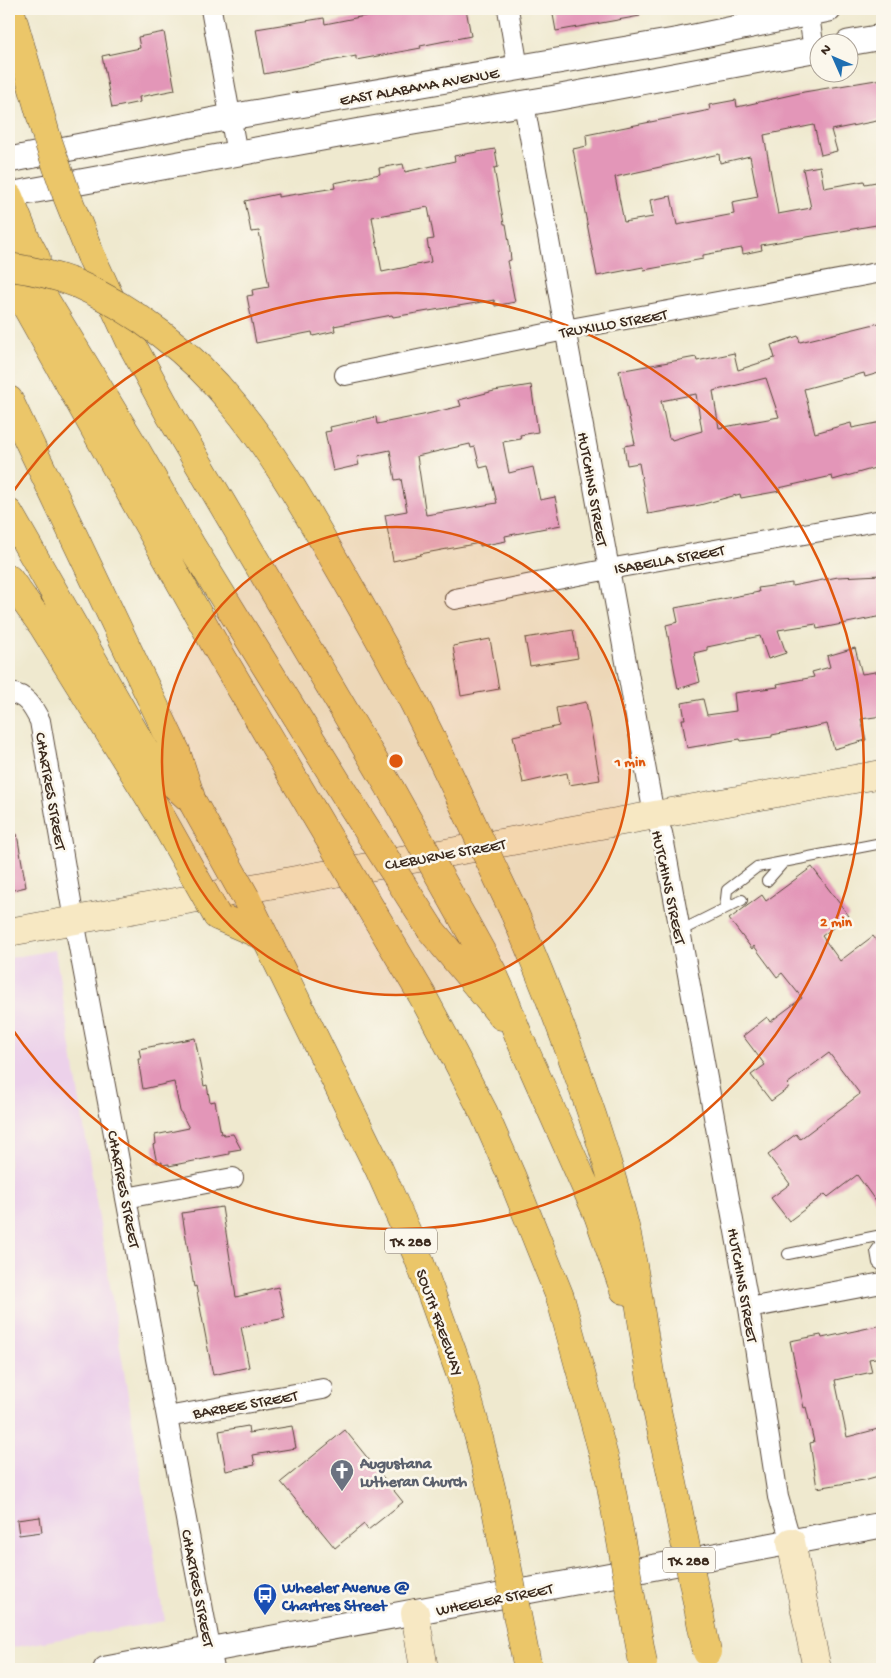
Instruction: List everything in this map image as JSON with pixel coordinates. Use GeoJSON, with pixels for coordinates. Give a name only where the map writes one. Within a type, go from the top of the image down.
{"type":"FeatureCollection","features":[{"type":"Feature","properties":{"kind":"highway"},"geometry":{"type":"LineString","coordinates":[[10,9],[47,138],[67,196],[91,256],[130,341],[171,417],[390,788],[492,971],[598,1216],[625,1294],[656,1407]]}},
{"type":"Feature","properties":{"kind":"highway"},"geometry":{"type":"LineString","coordinates":[[20,9],[26,66]]}},
{"type":"Feature","properties":{"kind":"highway"},"geometry":{"type":"LineString","coordinates":[[9,196],[18,240],[15,274],[218,650],[422,995],[484,1113],[511,1175],[560,1297],[609,1475],[644,1666]]}},
{"type":"Feature","properties":{"kind":"highway"},"geometry":{"type":"LineString","coordinates":[[18,240],[87,353],[135,448],[191,545],[346,798],[431,930],[520,1038]]}},
{"type":"Feature","properties":{"kind":"highway"},"geometry":{"type":"LineString","coordinates":[[15,274],[35,271],[73,283],[105,297],[148,325],[196,364],[233,403],[262,442],[296,494],[364,611],[420,715],[514,912],[568,1047],[593,1117],[628,1239],[656,1407]]}},
{"type":"Feature","properties":{"kind":"highway"},"geometry":{"type":"LineString","coordinates":[[15,274],[135,448]]}},
{"type":"Feature","properties":{"kind":"highway"},"geometry":{"type":"LineString","coordinates":[[9,400],[176,751],[192,801]]}},
{"type":"Feature","properties":{"kind":"highway"},"geometry":{"type":"LineString","coordinates":[[9,512],[154,765],[192,801]]}},
{"type":"Feature","properties":{"kind":"highway"},"geometry":{"type":"LineString","coordinates":[[9,579],[43,626],[159,813],[217,916],[265,936]]}},
{"type":"Feature","properties":{"kind":"highway","name":"SOUTH FREEWAY"},"geometry":{"type":"LineString","coordinates":[[192,801],[265,936],[379,1169],[418,1257],[462,1379],[479,1438],[494,1500],[528,1669]]}},
{"type":"Feature","properties":{"kind":"highway","name":"TX 288"},"geometry":{"type":"LineString","coordinates":[[656,1407],[709,1661]]}},
{"type":"Feature","properties":{"kind":"main road","name":"CLEBURNE STREET"},"geometry":{"type":"LineString","coordinates":[[9,932],[882,774]]}},
{"type":"Feature","properties":{"kind":"main road","name":"HUTCHINS STREET"},"geometry":{"type":"LineString","coordinates":[[791,1542],[817,1669]]}},
{"type":"Feature","properties":{"kind":"main road"},"geometry":{"type":"LineString","coordinates":[[414,1613],[424,1669]]}},
{"type":"Feature","properties":{"kind":"street"},"geometry":{"type":"LineString","coordinates":[[211,9],[236,154]]}},
{"type":"Feature","properties":{"kind":"street"},"geometry":{"type":"LineString","coordinates":[[508,9],[518,68]]}},
{"type":"Feature","properties":{"kind":"street"},"geometry":{"type":"LineString","coordinates":[[815,10],[816,32]]}},
{"type":"Feature","properties":{"kind":"street","name":"EAST ALABAMA AVENUE"},"geometry":{"type":"LineString","coordinates":[[9,160],[230,117],[680,40],[815,10]]}},
{"type":"Feature","properties":{"kind":"street"},"geometry":{"type":"LineString","coordinates":[[858,41],[882,37]]}},
{"type":"Feature","properties":{"kind":"street"},"geometry":{"type":"LineString","coordinates":[[9,196],[360,131],[524,104],[808,51]]}},
{"type":"Feature","properties":{"kind":"street","name":"HUTCHINS STREET"},"geometry":{"type":"LineString","coordinates":[[524,104],[654,815],[662,833],[749,1308],[778,1496],[791,1542]]}},
{"type":"Feature","properties":{"kind":"street","name":"TRUXILLO STREET"},"geometry":{"type":"LineString","coordinates":[[344,375],[565,330],[882,272]]}},
{"type":"Feature","properties":{"kind":"street","name":"ISABELLA STREET"},"geometry":{"type":"LineString","coordinates":[[455,599],[882,520]]}},
{"type":"Feature","properties":{"kind":"street","name":"CHARTRES STREET"},"geometry":{"type":"LineString","coordinates":[[9,693],[16,694],[26,700],[40,721],[74,920],[212,1660]]}},
{"type":"Feature","properties":{"kind":"street"},"geometry":{"type":"LineString","coordinates":[[126,1198],[233,1178]]}},
{"type":"Feature","properties":{"kind":"street"},"geometry":{"type":"LineString","coordinates":[[749,1308],[882,1283]]}},
{"type":"Feature","properties":{"kind":"street","name":"BARBEE STREET"},"geometry":{"type":"LineString","coordinates":[[167,1417],[323,1389]]}},
{"type":"Feature","properties":{"kind":"street","name":"WHEELER STREET"},"geometry":{"type":"LineString","coordinates":[[106,1669],[212,1660],[414,1613],[882,1525]]}},
{"type":"Feature","properties":{"kind":"lane"},"geometry":{"type":"LineString","coordinates":[[725,908],[727,890],[757,867],[882,844]]}},
{"type":"Feature","properties":{"kind":"lane"},"geometry":{"type":"LineString","coordinates":[[767,881],[783,863]]}},
{"type":"Feature","properties":{"kind":"lane"},"geometry":{"type":"LineString","coordinates":[[680,931],[742,900]]}},
{"type":"Feature","properties":{"kind":"lane"},"geometry":{"type":"LineString","coordinates":[[788,1254],[877,1236],[882,1244],[876,1251],[878,1263],[882,1266]]}},
{"type":"Feature","properties":{"kind":"shaded area"},"geometry":{"type":"Polygon","coordinates":[[[55,950],[165,1621],[9,1648],[9,958],[55,950]]]}},
{"type":"Feature","properties":{"kind":"building"},"geometry":{"type":"Polygon","coordinates":[[[384,9],[466,9],[471,36],[420,46],[421,48],[356,60],[356,56],[264,74],[256,29],[324,18],[325,24],[385,12],[384,9]]]}},
{"type":"Feature","properties":{"kind":"building"},"geometry":{"type":"Polygon","coordinates":[[[552,9],[639,9],[640,16],[556,31],[552,9]]]}},
{"type":"Feature","properties":{"kind":"building"},"geometry":{"type":"Polygon","coordinates":[[[164,32],[175,90],[139,97],[140,102],[112,108],[102,56],[140,48],[138,37],[164,32]]]}},
{"type":"Feature","properties":{"kind":"building"},"geometry":{"type":"Polygon","coordinates":[[[882,79],[882,120],[831,130],[837,151],[821,155],[814,125],[764,135],[778,214],[811,208],[803,169],[820,166],[824,188],[864,181],[865,184],[882,181],[882,224],[761,245],[762,250],[743,254],[742,248],[703,255],[703,259],[644,270],[643,267],[597,276],[573,149],[587,146],[586,135],[710,110],[709,105],[736,100],[737,107],[804,92],[882,79]],[[719,154],[615,177],[624,222],[653,217],[650,200],[671,196],[677,225],[734,214],[732,202],[758,197],[750,156],[720,163],[719,154]]]}},
{"type":"Feature","properties":{"kind":"building"},"geometry":{"type":"Polygon","coordinates":[[[495,149],[498,167],[494,168],[509,242],[511,260],[507,261],[515,302],[495,306],[494,300],[393,317],[392,315],[334,326],[335,331],[313,336],[312,332],[256,343],[247,296],[253,295],[252,290],[269,287],[259,231],[251,232],[245,201],[278,194],[278,197],[335,188],[334,183],[380,174],[379,168],[403,164],[405,172],[455,161],[454,156],[495,149]],[[428,207],[372,217],[382,272],[431,262],[427,240],[434,239],[428,207]]]}},
{"type":"Feature","properties":{"kind":"building"},"geometry":{"type":"Polygon","coordinates":[[[879,323],[882,335],[882,372],[865,377],[864,373],[804,389],[815,433],[851,423],[852,428],[882,422],[882,466],[833,480],[832,476],[779,488],[780,491],[741,498],[740,494],[700,505],[648,514],[639,463],[627,465],[624,446],[635,444],[619,371],[696,357],[697,361],[734,353],[738,370],[775,358],[771,345],[798,336],[800,342],[879,323]],[[766,378],[713,391],[719,428],[779,417],[766,378]],[[696,394],[661,401],[669,438],[672,440],[702,431],[696,394]]]}},
{"type":"Feature","properties":{"kind":"building"},"geometry":{"type":"Polygon","coordinates":[[[531,385],[538,432],[520,435],[521,439],[503,442],[509,473],[533,467],[540,500],[555,497],[561,525],[505,536],[506,541],[480,546],[480,543],[393,561],[385,515],[407,511],[401,479],[395,480],[390,450],[357,457],[359,465],[333,471],[325,432],[331,431],[330,427],[376,417],[377,424],[461,406],[459,400],[494,391],[531,385]],[[470,444],[417,456],[426,515],[497,503],[488,466],[480,468],[475,447],[471,448],[470,444]]]}},
{"type":"Feature","properties":{"kind":"building"},"geometry":{"type":"Polygon","coordinates":[[[882,575],[882,616],[817,629],[816,624],[778,630],[786,653],[768,659],[760,636],[707,647],[707,650],[694,653],[700,682],[678,689],[666,625],[678,622],[675,608],[759,592],[758,588],[792,583],[792,586],[838,577],[882,575]]]}},
{"type":"Feature","properties":{"kind":"building"},"geometry":{"type":"Polygon","coordinates":[[[573,630],[578,658],[530,666],[525,638],[573,630]]]}},
{"type":"Feature","properties":{"kind":"building"},"geometry":{"type":"Polygon","coordinates":[[[490,639],[499,689],[461,696],[453,646],[490,639]]]}},
{"type":"Feature","properties":{"kind":"building"},"geometry":{"type":"Polygon","coordinates":[[[855,648],[862,674],[882,671],[882,716],[861,719],[866,740],[834,749],[827,724],[772,735],[772,737],[741,741],[740,739],[687,748],[682,719],[685,719],[682,703],[703,699],[707,715],[736,711],[734,693],[778,687],[777,684],[814,677],[812,672],[830,667],[827,656],[855,648]]]}},
{"type":"Feature","properties":{"kind":"building"},"geometry":{"type":"Polygon","coordinates":[[[586,702],[600,780],[569,785],[567,773],[523,783],[513,736],[559,726],[556,708],[586,702]]]}},
{"type":"Feature","properties":{"kind":"building"},"geometry":{"type":"Polygon","coordinates":[[[17,834],[26,887],[9,891],[9,835],[17,834]]]}},
{"type":"Feature","properties":{"kind":"building"},"geometry":{"type":"Polygon","coordinates":[[[812,867],[849,916],[822,936],[840,961],[873,936],[882,948],[882,1210],[857,1175],[828,1197],[825,1194],[789,1221],[771,1198],[790,1184],[768,1155],[796,1134],[800,1139],[860,1094],[829,1053],[787,1084],[790,1087],[771,1101],[751,1075],[765,1065],[743,1036],[767,1017],[770,1022],[802,998],[782,973],[777,977],[754,946],[752,949],[729,919],[762,895],[766,901],[812,867]]]}},
{"type":"Feature","properties":{"kind":"building"},"geometry":{"type":"Polygon","coordinates":[[[195,1038],[204,1086],[207,1085],[210,1102],[215,1101],[221,1134],[233,1134],[241,1149],[229,1151],[229,1154],[169,1166],[169,1164],[162,1165],[162,1162],[157,1163],[153,1145],[156,1144],[155,1135],[189,1128],[180,1111],[174,1082],[143,1089],[138,1059],[141,1059],[139,1049],[195,1038]]]}},
{"type":"Feature","properties":{"kind":"building"},"geometry":{"type":"Polygon","coordinates":[[[222,1207],[236,1297],[278,1287],[285,1318],[241,1327],[249,1367],[213,1375],[196,1286],[194,1287],[182,1213],[222,1207]]]}},
{"type":"Feature","properties":{"kind":"building"},"geometry":{"type":"Polygon","coordinates":[[[882,1325],[882,1357],[869,1359],[872,1372],[835,1380],[847,1437],[882,1428],[882,1475],[817,1488],[810,1443],[814,1442],[806,1407],[804,1408],[790,1341],[821,1335],[822,1338],[882,1325]]]}},
{"type":"Feature","properties":{"kind":"building"},"geometry":{"type":"Polygon","coordinates":[[[248,1426],[249,1433],[292,1426],[296,1448],[253,1455],[255,1465],[226,1471],[219,1431],[248,1426]]]}},
{"type":"Feature","properties":{"kind":"building","name":"Augustana Lutheran Church"},"geometry":{"type":"Polygon","coordinates":[[[345,1430],[403,1502],[368,1530],[364,1524],[335,1548],[281,1482],[345,1430]]]}},
{"type":"Feature","properties":{"kind":"building"},"geometry":{"type":"Polygon","coordinates":[[[40,1517],[42,1532],[19,1535],[17,1520],[40,1517]]]}},
{"type":"Feature","properties":{"kind":"place","name":"Augustana Lutheran Church"},"geometry":{"type":"Point","coordinates":[342,1492]}},
{"type":"Feature","properties":{"kind":"place","name":"Wheeler Avenue @ Chartres Street"},"geometry":{"type":"Point","coordinates":[265,1616]}}]}
